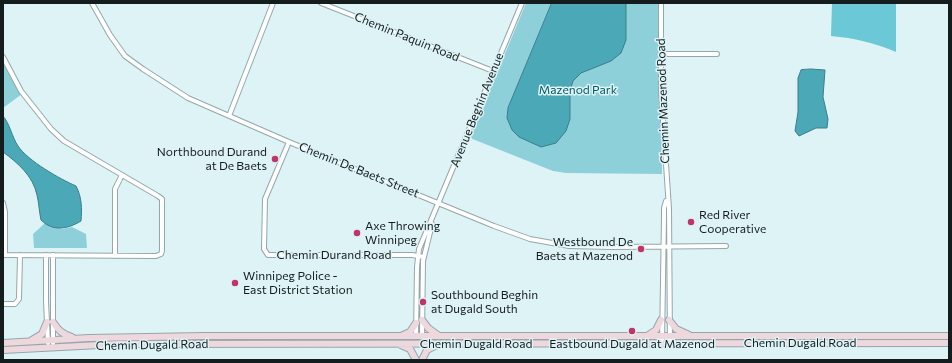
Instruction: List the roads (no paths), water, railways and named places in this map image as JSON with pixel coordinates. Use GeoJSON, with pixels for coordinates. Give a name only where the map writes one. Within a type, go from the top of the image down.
{"type":"FeatureCollection","features":[{"type":"Feature","properties":{"kind":"main road"},"geometry":{"type":"LineString","coordinates":[[646,336],[659,327],[661,320]]}},
{"type":"Feature","properties":{"kind":"main road"},"geometry":{"type":"LineString","coordinates":[[669,320],[676,329],[694,336]]}},
{"type":"Feature","properties":{"kind":"main road"},"geometry":{"type":"LineString","coordinates":[[29,342],[42,334],[50,322],[64,335],[79,338]]}},
{"type":"Feature","properties":{"kind":"main road"},"geometry":{"type":"LineString","coordinates":[[400,337],[410,332],[419,322],[439,336]]}},
{"type":"Feature","properties":{"kind":"main road","name":"Chemin Dugald Road"},"geometry":{"type":"LineString","coordinates":[[3,350],[51,344],[79,338],[197,336],[400,337],[440,344],[949,343]]}},
{"type":"Feature","properties":{"kind":"main road","name":"Chemin Dugald Road"},"geometry":{"type":"LineString","coordinates":[[3,343],[396,344],[439,336],[949,336]]}},
{"type":"Feature","properties":{"kind":"main road"},"geometry":{"type":"LineString","coordinates":[[416,360],[419,340]]}},
{"type":"Feature","properties":{"kind":"main road"},"geometry":{"type":"LineString","coordinates":[[419,340],[421,360]]}},
{"type":"Feature","properties":{"kind":"main road"},"geometry":{"type":"LineString","coordinates":[[396,344],[410,349],[416,360]]}},
{"type":"Feature","properties":{"kind":"main road"},"geometry":{"type":"LineString","coordinates":[[421,360],[427,350],[440,344]]}},
{"type":"Feature","properties":{"kind":"street","name":"Chemin De Baets Street"},"geometry":{"type":"LineString","coordinates":[[92,3],[119,49],[133,62],[188,98],[289,142],[494,226],[534,240],[569,246],[726,246]]}},
{"type":"Feature","properties":{"kind":"street"},"geometry":{"type":"LineString","coordinates":[[229,116],[273,3]]}},
{"type":"Feature","properties":{"kind":"street","name":"Chemin Paquin Road"},"geometry":{"type":"LineString","coordinates":[[321,3],[493,71]]}},
{"type":"Feature","properties":{"kind":"street","name":"Avenue Beghin Avenue"},"geometry":{"type":"LineString","coordinates":[[419,340],[418,256],[425,235],[440,203],[522,3]]}},
{"type":"Feature","properties":{"kind":"street","name":"Chemin Mazenod Road"},"geometry":{"type":"LineString","coordinates":[[660,3],[661,89],[667,199],[669,209],[670,344]]}},
{"type":"Feature","properties":{"kind":"street"},"geometry":{"type":"LineString","coordinates":[[661,54],[717,54]]}},
{"type":"Feature","properties":{"kind":"street"},"geometry":{"type":"LineString","coordinates":[[3,57],[21,91],[51,128],[64,141],[162,199],[161,254],[156,256],[4,255],[5,212],[3,203]]}},
{"type":"Feature","properties":{"kind":"street","name":"Chemin Durand Road"},"geometry":{"type":"LineString","coordinates":[[289,142],[265,199],[264,249],[268,255],[424,257]]}},
{"type":"Feature","properties":{"kind":"street"},"geometry":{"type":"LineString","coordinates":[[115,256],[116,189],[122,175]]}},
{"type":"Feature","properties":{"kind":"street","name":"Chemin Mazenod Road"},"geometry":{"type":"LineString","coordinates":[[662,344],[661,320],[664,208],[667,199]]}},
{"type":"Feature","properties":{"kind":"street","name":"Avenue Beghin Avenue"},"geometry":{"type":"LineString","coordinates":[[419,322],[424,257],[433,218]]}},
{"type":"Feature","properties":{"kind":"street"},"geometry":{"type":"LineString","coordinates":[[46,255],[51,344]]}},
{"type":"Feature","properties":{"kind":"street"},"geometry":{"type":"LineString","coordinates":[[50,322],[53,255]]}},
{"type":"Feature","properties":{"kind":"street"},"geometry":{"type":"LineString","coordinates":[[3,304],[15,304],[19,298],[20,256]]}},
{"type":"Feature","properties":{"kind":"place","name":"Northbound Durand at De Baets"},"geometry":{"type":"Point","coordinates":[275,159]}},
{"type":"Feature","properties":{"kind":"place","name":"Red River Cooperative"},"geometry":{"type":"Point","coordinates":[691,222]}},
{"type":"Feature","properties":{"kind":"place","name":"Axe Throwing Winnipeg"},"geometry":{"type":"Point","coordinates":[357,233]}},
{"type":"Feature","properties":{"kind":"place","name":"Westbound De Baets at Mazenod"},"geometry":{"type":"Point","coordinates":[641,249]}},
{"type":"Feature","properties":{"kind":"place","name":"Winnipeg Police - East District Station"},"geometry":{"type":"Point","coordinates":[235,283]}},
{"type":"Feature","properties":{"kind":"place","name":"Southbound Beghin at Dugald South"},"geometry":{"type":"Point","coordinates":[423,302]}},
{"type":"Feature","properties":{"kind":"place","name":"Eastbound Dugald at Mazenod"},"geometry":{"type":"Point","coordinates":[632,331]}},
{"type":"Feature","properties":{"kind":"park label","name":"Mazenod Park"},"geometry":{"type":"Point","coordinates":[578,90]}}]}
